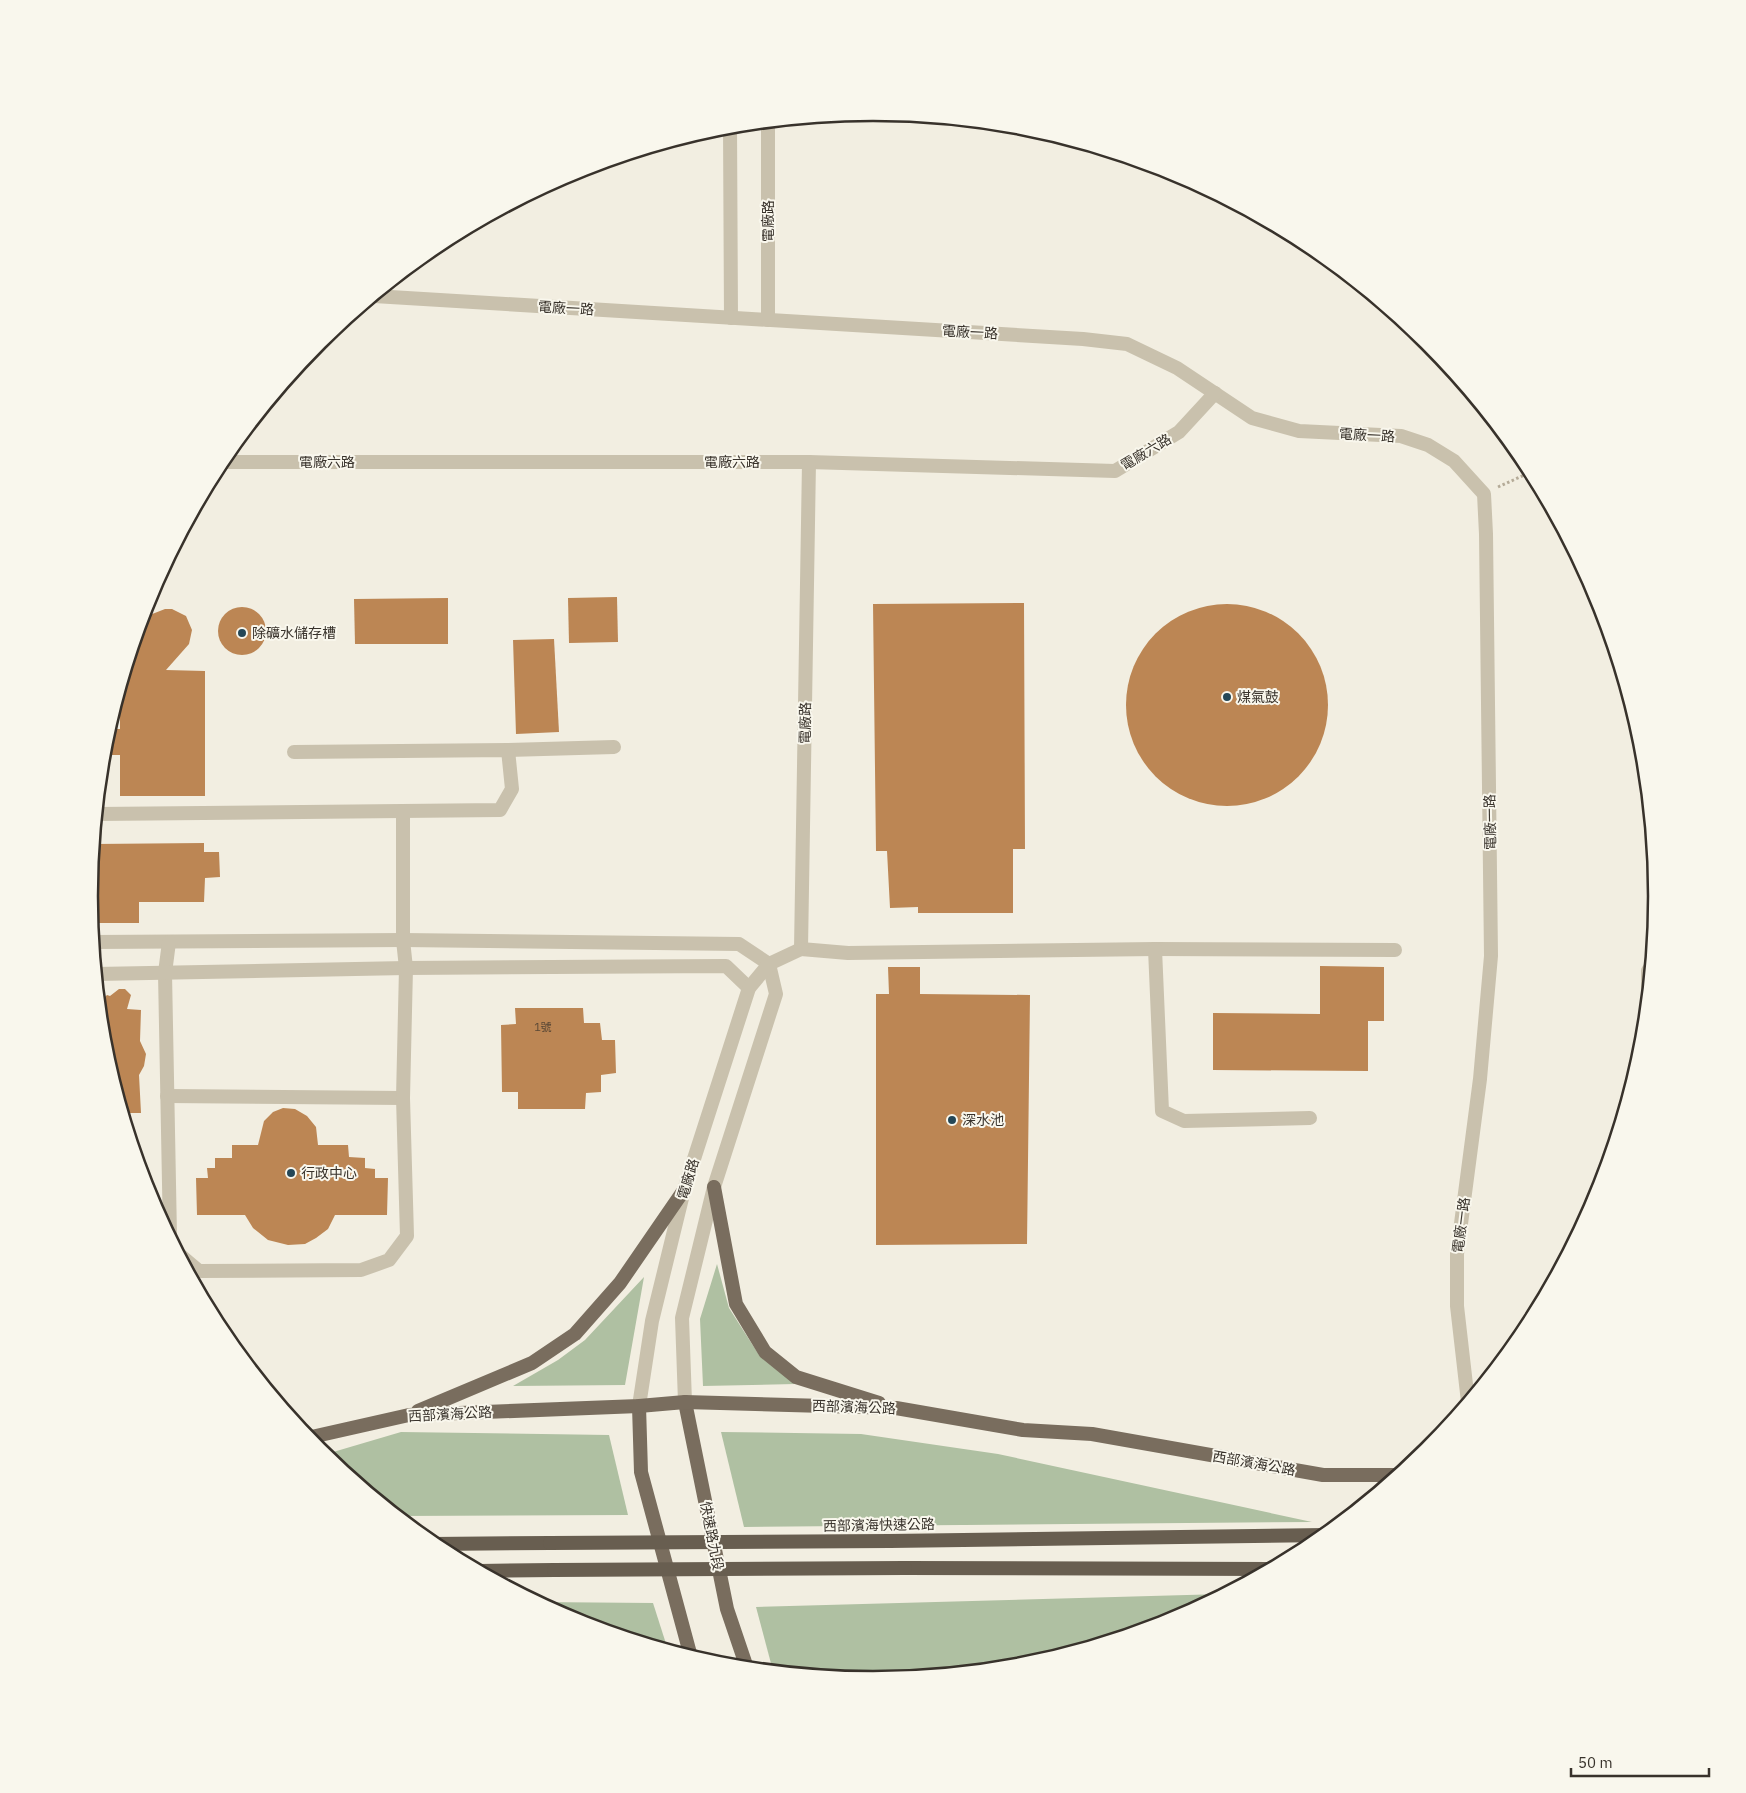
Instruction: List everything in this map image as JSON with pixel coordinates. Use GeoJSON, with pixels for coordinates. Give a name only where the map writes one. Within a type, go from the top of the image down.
{"type":"FeatureCollection","features":[{"type":"Feature","properties":{"kind":"highway","name":"西部濱海快速公路"},"geometry":{"type":"LineString","coordinates":[[447,1544],[890,1542],[1312,1535]]}},
{"type":"Feature","properties":{"kind":"highway"},"geometry":{"type":"LineString","coordinates":[[490,1571],[906,1568],[1259,1569]]}},
{"type":"Feature","properties":{"kind":"main road"},"geometry":{"type":"LineString","coordinates":[[714,1187],[736,1304],[765,1352],[796,1377],[896,1408]]}},
{"type":"Feature","properties":{"kind":"main road"},"geometry":{"type":"LineString","coordinates":[[409,1415],[532,1364],[575,1334],[620,1283],[684,1190]]}},
{"type":"Feature","properties":{"kind":"main road","name":"西部濱海公路"},"geometry":{"type":"LineString","coordinates":[[316,1436],[409,1415],[639,1406],[685,1402],[896,1408],[1024,1430],[1092,1434],[1322,1475],[1389,1475]]}},
{"type":"Feature","properties":{"kind":"main road","name":"快速路九段"},"geometry":{"type":"LineString","coordinates":[[685,1402],[727,1609],[744,1661]]}},
{"type":"Feature","properties":{"kind":"main road"},"geometry":{"type":"LineString","coordinates":[[639,1406],[641,1472],[689,1650]]}},
{"type":"Feature","properties":{"kind":"street","name":"電廠路"},"geometry":{"type":"LineString","coordinates":[[768,129],[768,320]]}},
{"type":"Feature","properties":{"kind":"street"},"geometry":{"type":"LineString","coordinates":[[730,135],[731,318]]}},
{"type":"Feature","properties":{"kind":"street","name":"電廠一路"},"geometry":{"type":"LineString","coordinates":[[382,296],[1083,339],[1128,344],[1177,368],[1252,418],[1299,431],[1402,436],[1428,445],[1454,461],[1484,494],[1486,534],[1491,956],[1480,1080],[1457,1254],[1457,1306],[1467,1394]]}},
{"type":"Feature","properties":{"kind":"street","name":"電廠六路"},"geometry":{"type":"LineString","coordinates":[[231,462],[809,462],[1115,471],[1180,432],[1215,393]]}},
{"type":"Feature","properties":{"kind":"street","name":"電廠路"},"geometry":{"type":"LineString","coordinates":[[639,1406],[652,1321],[684,1190],[749,988],[770,964],[801,949],[809,462]]}},
{"type":"Feature","properties":{"kind":"street"},"geometry":{"type":"LineString","coordinates":[[294,752],[614,747]]}},
{"type":"Feature","properties":{"kind":"street"},"geometry":{"type":"LineString","coordinates":[[102,814],[500,810],[512,789],[508,750]]}},
{"type":"Feature","properties":{"kind":"street"},"geometry":{"type":"LineString","coordinates":[[191,1264],[199,1272],[361,1270],[389,1260],[407,1236],[403,1098],[406,968],[403,940],[402,811]]}},
{"type":"Feature","properties":{"kind":"street"},"geometry":{"type":"LineString","coordinates":[[99,942],[403,940],[739,944],[770,964]]}},
{"type":"Feature","properties":{"kind":"street"},"geometry":{"type":"LineString","coordinates":[[169,942],[165,973],[170,1222]]}},
{"type":"Feature","properties":{"kind":"street"},"geometry":{"type":"LineString","coordinates":[[801,949],[848,953],[1155,949],[1395,950]]}},
{"type":"Feature","properties":{"kind":"street"},"geometry":{"type":"LineString","coordinates":[[1155,949],[1162,1111],[1184,1121],[1310,1118]]}},
{"type":"Feature","properties":{"kind":"street","name":"電廠路"},"geometry":{"type":"LineString","coordinates":[[685,1402],[682,1318],[714,1187],[776,994],[770,964]]}},
{"type":"Feature","properties":{"kind":"street"},"geometry":{"type":"LineString","coordinates":[[102,974],[406,968],[726,966],[749,988]]}},
{"type":"Feature","properties":{"kind":"street"},"geometry":{"type":"LineString","coordinates":[[167,1096],[403,1098]]}},
{"type":"Feature","properties":{"kind":"path"},"geometry":{"type":"LineString","coordinates":[[1484,494],[1524,475]]}},
{"type":"Feature","properties":{"kind":"green space"},"geometry":{"type":"Polygon","coordinates":[[[717,1264],[729,1308],[759,1355],[795,1384],[703,1386],[700,1319],[717,1264]]]}},
{"type":"Feature","properties":{"kind":"green space"},"geometry":{"type":"Polygon","coordinates":[[[644,1277],[625,1385],[513,1386],[558,1360],[585,1340],[644,1277]]]}},
{"type":"Feature","properties":{"kind":"green space"},"geometry":{"type":"Polygon","coordinates":[[[401,1432],[609,1435],[628,1515],[407,1516],[362,1480],[333,1452],[401,1432]]]}},
{"type":"Feature","properties":{"kind":"green space"},"geometry":{"type":"Polygon","coordinates":[[[721,1432],[861,1434],[998,1454],[1312,1522],[744,1527],[721,1432]]]}},
{"type":"Feature","properties":{"kind":"green space"},"geometry":{"type":"Polygon","coordinates":[[[1211,1594],[1170,1613],[1074,1646],[974,1665],[924,1670],[873,1672],[822,1670],[771,1665],[756,1607],[1211,1594]]]}},
{"type":"Feature","properties":{"kind":"green space"},"geometry":{"type":"Polygon","coordinates":[[[552,1602],[653,1603],[666,1644],[624,1631],[552,1602]]]}},
{"type":"Feature","properties":{"kind":"building"},"geometry":{"type":"Polygon","coordinates":[[[617,597],[618,642],[569,643],[568,598],[617,597]]]}},
{"type":"Feature","properties":{"kind":"building"},"geometry":{"type":"Polygon","coordinates":[[[448,598],[448,644],[355,644],[354,599],[448,598]]]}},
{"type":"Feature","properties":{"kind":"building"},"geometry":{"type":"Polygon","coordinates":[[[1024,603],[1025,849],[1013,849],[1013,913],[918,913],[918,907],[890,908],[887,851],[876,851],[873,604],[1024,603]]]}},
{"type":"Feature","properties":{"kind":"building","name":"煤氣鼓"},"geometry":{"type":"Polygon","coordinates":[[[1217,604],[1237,604],[1256,608],[1275,616],[1291,627],[1305,641],[1316,657],[1324,676],[1328,705],[1324,734],[1316,753],[1305,769],[1291,783],[1275,794],[1256,802],[1237,806],[1217,806],[1198,802],[1179,794],[1163,783],[1149,769],[1138,753],[1130,734],[1126,715],[1126,695],[1130,676],[1138,657],[1149,641],[1163,627],[1179,616],[1198,608],[1217,604]]]}},
{"type":"Feature","properties":{"kind":"building","name":"除礦水儲存槽"},"geometry":{"type":"Polygon","coordinates":[[[242,607],[251,609],[259,614],[264,622],[266,631],[264,640],[259,648],[251,653],[242,655],[233,653],[225,648],[220,640],[218,631],[220,622],[225,614],[233,609],[242,607]]]}},
{"type":"Feature","properties":{"kind":"building"},"geometry":{"type":"Polygon","coordinates":[[[165,609],[172,609],[186,616],[192,630],[189,644],[166,670],[205,671],[205,796],[120,796],[120,755],[110,755],[112,745],[116,729],[120,729],[120,712],[124,696],[152,614],[165,609]]]}},
{"type":"Feature","properties":{"kind":"building"},"geometry":{"type":"Polygon","coordinates":[[[554,639],[559,732],[516,734],[513,640],[554,639]]]}},
{"type":"Feature","properties":{"kind":"building"},"geometry":{"type":"Polygon","coordinates":[[[204,843],[204,852],[219,852],[220,877],[205,878],[204,902],[139,902],[139,923],[99,923],[99,844],[204,843]]]}},
{"type":"Feature","properties":{"kind":"building"},"geometry":{"type":"Polygon","coordinates":[[[1320,966],[1384,967],[1384,1021],[1368,1021],[1368,1071],[1213,1070],[1213,1013],[1320,1014],[1320,966]]]}},
{"type":"Feature","properties":{"kind":"building","name":"深水池"},"geometry":{"type":"Polygon","coordinates":[[[888,967],[920,967],[920,994],[1030,995],[1027,1244],[876,1245],[876,994],[889,994],[888,967]]]}},
{"type":"Feature","properties":{"kind":"building"},"geometry":{"type":"Polygon","coordinates":[[[119,989],[125,989],[131,995],[127,1009],[141,1010],[140,1041],[146,1054],[144,1066],[139,1075],[141,1113],[129,1113],[124,1097],[112,1048],[104,998],[107,995],[110,996],[119,989]]]}},
{"type":"Feature","properties":{"kind":"building"},"geometry":{"type":"Polygon","coordinates":[[[515,1008],[583,1008],[584,1023],[600,1023],[602,1040],[615,1040],[616,1073],[601,1075],[601,1092],[586,1093],[585,1109],[518,1109],[518,1092],[502,1092],[501,1025],[516,1024],[515,1008]]]}},
{"type":"Feature","properties":{"kind":"building","name":"行政中心"},"geometry":{"type":"Polygon","coordinates":[[[283,1108],[295,1109],[307,1116],[316,1127],[318,1145],[348,1145],[349,1157],[365,1158],[365,1168],[375,1169],[375,1178],[388,1178],[387,1215],[335,1215],[328,1229],[316,1238],[305,1244],[288,1245],[268,1240],[253,1228],[245,1215],[197,1215],[196,1178],[208,1178],[207,1168],[215,1168],[215,1158],[232,1158],[232,1145],[258,1145],[264,1121],[273,1112],[283,1108]]]}},
{"type":"Feature","properties":{"kind":"place","name":"除礦水儲存槽"},"geometry":{"type":"Point","coordinates":[242,633]}},
{"type":"Feature","properties":{"kind":"place","name":"煤氣鼓"},"geometry":{"type":"Point","coordinates":[1227,697]}},
{"type":"Feature","properties":{"kind":"place","name":"深水池"},"geometry":{"type":"Point","coordinates":[952,1120]}},
{"type":"Feature","properties":{"kind":"place","name":"行政中心"},"geometry":{"type":"Point","coordinates":[291,1173]}}]}
